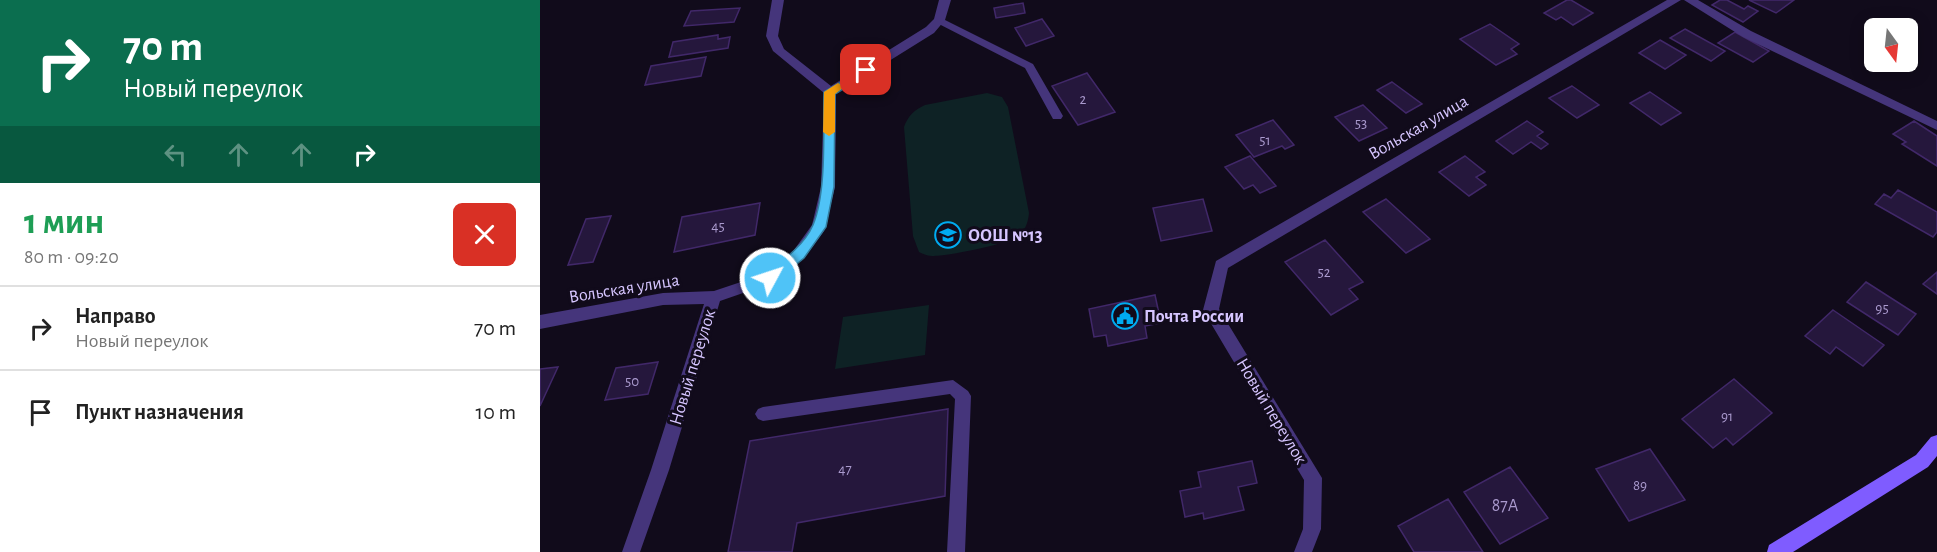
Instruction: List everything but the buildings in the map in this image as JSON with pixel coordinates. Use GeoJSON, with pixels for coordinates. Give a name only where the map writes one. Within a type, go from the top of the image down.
{"type":"FeatureCollection","features":[{"type":"Feature","properties":{"kind":"street"},"geometry":{"type":"LineString","coordinates":[[778,0],[772,36],[779,51],[830,92],[920,38],[939,20],[945,0]]}},
{"type":"Feature","properties":{"kind":"street","name":"Вольская улица"},"geometry":{"type":"LineString","coordinates":[[1211,310],[1221,265],[1676,0]]}},
{"type":"Feature","properties":{"kind":"street"},"geometry":{"type":"LineString","coordinates":[[1690,0],[1747,34],[1937,126]]}},
{"type":"Feature","properties":{"kind":"street","name":"Новый переулок"},"geometry":{"type":"LineString","coordinates":[[630,552],[660,470],[714,297],[770,278],[799,254],[819,227],[828,187],[830,92]]}},
{"type":"Feature","properties":{"kind":"street","name":"Вольская улица"},"geometry":{"type":"LineString","coordinates":[[540,322],[663,299],[714,297]]}},
{"type":"Feature","properties":{"kind":"street","name":"Новый переулок"},"geometry":{"type":"LineString","coordinates":[[1211,310],[1313,478],[1312,529],[1303,552]]}},
{"type":"Feature","properties":{"kind":"street"},"geometry":{"type":"LineString","coordinates":[[1776,552],[1922,461],[1937,443]]}},
{"type":"Feature","properties":{"kind":"lane"},"geometry":{"type":"LineString","coordinates":[[939,20],[1029,66],[1057,116]]}},
{"type":"Feature","properties":{"kind":"lane"},"geometry":{"type":"LineString","coordinates":[[763,414],[953,387],[963,396],[956,552]]}},
{"type":"Feature","properties":{"kind":"green space"},"geometry":{"type":"Polygon","coordinates":[[[987,93],[1002,97],[1008,107],[1029,213],[1027,224],[1019,235],[1010,240],[976,250],[932,256],[919,252],[913,236],[904,127],[912,114],[925,105],[987,93]]]}},
{"type":"Feature","properties":{"kind":"green space"},"geometry":{"type":"Polygon","coordinates":[[[929,305],[925,355],[835,369],[843,317],[929,305]]]}},
{"type":"Feature","properties":{"kind":"slow traffic"},"geometry":{"type":"LineString","coordinates":[[829,132],[830,92],[838,87]]}},
{"type":"Feature","properties":{"kind":"place","name":"ООШ №13"},"geometry":{"type":"Point","coordinates":[948,235]}},
{"type":"Feature","properties":{"kind":"place","name":"Почта России"},"geometry":{"type":"Point","coordinates":[1125,316]}},
{"type":"Feature","properties":{"kind":"route"},"geometry":{"type":"LineString","coordinates":[[770,278],[799,254],[819,227],[828,187],[830,92],[866,70]]}}]}
